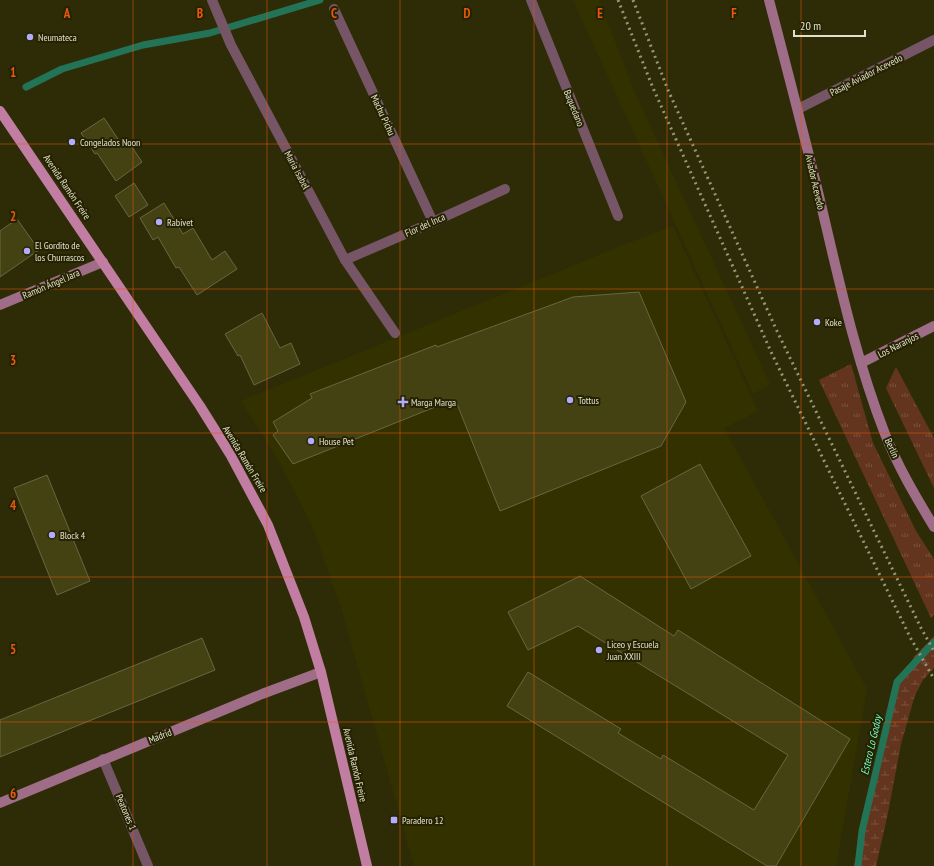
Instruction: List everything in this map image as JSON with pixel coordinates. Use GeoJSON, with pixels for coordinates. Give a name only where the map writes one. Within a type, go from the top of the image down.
{"type":"FeatureCollection","features":[{"type":"Feature","properties":{"kind":"main road","name":"Aviador Acevedo"},"geometry":{"type":"LineString","coordinates":[[769,0],[798,109],[837,272],[861,363]]}},
{"type":"Feature","properties":{"kind":"main road","name":"Avenida Ramón Freire"},"geometry":{"type":"LineString","coordinates":[[0,111],[200,406],[230,454],[268,525],[304,617],[321,672],[367,866]]}},
{"type":"Feature","properties":{"kind":"main road","name":"Ramón Ángel Jara"},"geometry":{"type":"LineString","coordinates":[[0,305],[102,262]]}},
{"type":"Feature","properties":{"kind":"main road","name":"Los Naranjos"},"geometry":{"type":"LineString","coordinates":[[861,363],[934,326]]}},
{"type":"Feature","properties":{"kind":"main road","name":"Berlín"},"geometry":{"type":"LineString","coordinates":[[861,363],[885,435],[912,490],[934,527]]}},
{"type":"Feature","properties":{"kind":"main road","name":"Madrid"},"geometry":{"type":"LineString","coordinates":[[0,803],[262,694],[321,672]]}},
{"type":"Feature","properties":{"kind":"street","name":"María Isabel"},"geometry":{"type":"LineString","coordinates":[[212,0],[231,45],[345,260],[395,334]]}},
{"type":"Feature","properties":{"kind":"street","name":"Baquedano"},"geometry":{"type":"LineString","coordinates":[[531,0],[618,216]]}},
{"type":"Feature","properties":{"kind":"street","name":"Machu Pichu"},"geometry":{"type":"LineString","coordinates":[[334,9],[433,222]]}},
{"type":"Feature","properties":{"kind":"street","name":"Pasaje Aviador Acevedo"},"geometry":{"type":"LineString","coordinates":[[798,109],[934,40]]}},
{"type":"Feature","properties":{"kind":"street","name":"Flor del Inca"},"geometry":{"type":"LineString","coordinates":[[345,260],[505,189]]}},
{"type":"Feature","properties":{"kind":"street","name":"Peatones 1"},"geometry":{"type":"LineString","coordinates":[[104,759],[148,866]]}},
{"type":"Feature","properties":{"kind":"shaded area"},"geometry":{"type":"Polygon","coordinates":[[[573,0],[599,0],[635,93],[770,384],[753,394],[573,0]]]}},
{"type":"Feature","properties":{"kind":"shaded area","name":"Liceo y Escuela Juan XXIII"},"geometry":{"type":"Polygon","coordinates":[[[673,226],[758,411],[724,428],[867,689],[836,866],[414,866],[342,611],[313,528],[279,461],[241,401],[673,226]]]}},
{"type":"Feature","properties":{"kind":"green space"},"geometry":{"type":"Polygon","coordinates":[[[851,364],[873,443],[916,531],[934,559],[934,615],[931,618],[819,380],[851,364]]]}},
{"type":"Feature","properties":{"kind":"green space"},"geometry":{"type":"Polygon","coordinates":[[[896,367],[934,438],[934,488],[886,388],[896,367]]]}},
{"type":"Feature","properties":{"kind":"green space"},"geometry":{"type":"Polygon","coordinates":[[[934,636],[934,668],[923,680],[915,695],[901,744],[876,866],[854,866],[894,693],[914,657],[934,636]]]}},
{"type":"Feature","properties":{"kind":"building"},"geometry":{"type":"Polygon","coordinates":[[[104,118],[122,145],[128,141],[142,162],[116,181],[81,133],[104,118]]]}},
{"type":"Feature","properties":{"kind":"building"},"geometry":{"type":"Polygon","coordinates":[[[134,183],[148,205],[129,217],[115,196],[134,183]]]}},
{"type":"Feature","properties":{"kind":"building"},"geometry":{"type":"Polygon","coordinates":[[[164,203],[183,234],[193,228],[212,260],[225,251],[237,269],[197,295],[179,267],[176,268],[158,237],[153,240],[140,218],[164,203]]]}},
{"type":"Feature","properties":{"kind":"building"},"geometry":{"type":"Polygon","coordinates":[[[17,219],[39,250],[0,277],[0,231],[17,219]]]}},
{"type":"Feature","properties":{"kind":"building","name":"Tottus"},"geometry":{"type":"Polygon","coordinates":[[[639,292],[686,402],[661,446],[500,511],[455,399],[293,464],[273,435],[278,431],[273,422],[312,398],[310,394],[436,345],[437,347],[573,297],[639,292]]]}},
{"type":"Feature","properties":{"kind":"building"},"geometry":{"type":"Polygon","coordinates":[[[262,313],[280,348],[291,343],[300,364],[254,385],[240,355],[238,356],[225,334],[262,313]]]}},
{"type":"Feature","properties":{"kind":"building"},"geometry":{"type":"Polygon","coordinates":[[[700,464],[751,556],[691,589],[641,496],[700,464]]]}},
{"type":"Feature","properties":{"kind":"building","name":"Block 4"},"geometry":{"type":"Polygon","coordinates":[[[47,475],[90,581],[57,595],[14,488],[47,475]]]}},
{"type":"Feature","properties":{"kind":"building"},"geometry":{"type":"Polygon","coordinates":[[[580,576],[674,636],[678,630],[850,739],[776,866],[767,866],[507,706],[528,672],[621,729],[618,733],[661,759],[663,755],[754,810],[788,755],[578,626],[528,650],[508,612],[580,576]]]}},
{"type":"Feature","properties":{"kind":"building"},"geometry":{"type":"Polygon","coordinates":[[[202,638],[215,670],[0,757],[0,720],[202,638]]]}},
{"type":"Feature","properties":{"kind":"waterway"},"geometry":{"type":"LineString","coordinates":[[26,87],[62,69],[143,45],[210,33],[320,0]]}},
{"type":"Feature","properties":{"kind":"waterway","name":"Estero Lo Godoy"},"geometry":{"type":"LineString","coordinates":[[858,866],[862,831],[897,682],[934,642]]}},
{"type":"Feature","properties":{"kind":"railway"},"geometry":{"type":"LineString","coordinates":[[618,0],[653,88],[772,354],[910,637],[934,679]]}},
{"type":"Feature","properties":{"kind":"railway"},"geometry":{"type":"LineString","coordinates":[[633,0],[668,90],[776,329],[921,628],[934,651]]}},
{"type":"Feature","properties":{"kind":"place","name":"Neumateca"},"geometry":{"type":"Point","coordinates":[30,37]}},
{"type":"Feature","properties":{"kind":"place","name":"Congelados Noon"},"geometry":{"type":"Point","coordinates":[72,142]}},
{"type":"Feature","properties":{"kind":"place","name":"Rabivet"},"geometry":{"type":"Point","coordinates":[159,222]}},
{"type":"Feature","properties":{"kind":"place","name":"El Gordito de los Churrascos"},"geometry":{"type":"Point","coordinates":[27,251]}},
{"type":"Feature","properties":{"kind":"place","name":"Koke"},"geometry":{"type":"Point","coordinates":[817,322]}},
{"type":"Feature","properties":{"kind":"place","name":"Tottus"},"geometry":{"type":"Point","coordinates":[570,400]}},
{"type":"Feature","properties":{"kind":"place","name":"Marga Marga"},"geometry":{"type":"Point","coordinates":[403,402]}},
{"type":"Feature","properties":{"kind":"place","name":"House Pet"},"geometry":{"type":"Point","coordinates":[311,441]}},
{"type":"Feature","properties":{"kind":"place","name":"Block 4"},"geometry":{"type":"Point","coordinates":[52,535]}},
{"type":"Feature","properties":{"kind":"place","name":"Liceo y Escuela Juan XXIII"},"geometry":{"type":"Point","coordinates":[599,650]}},
{"type":"Feature","properties":{"kind":"place","name":"Paradero 12"},"geometry":{"type":"Point","coordinates":[394,820]}}]}
